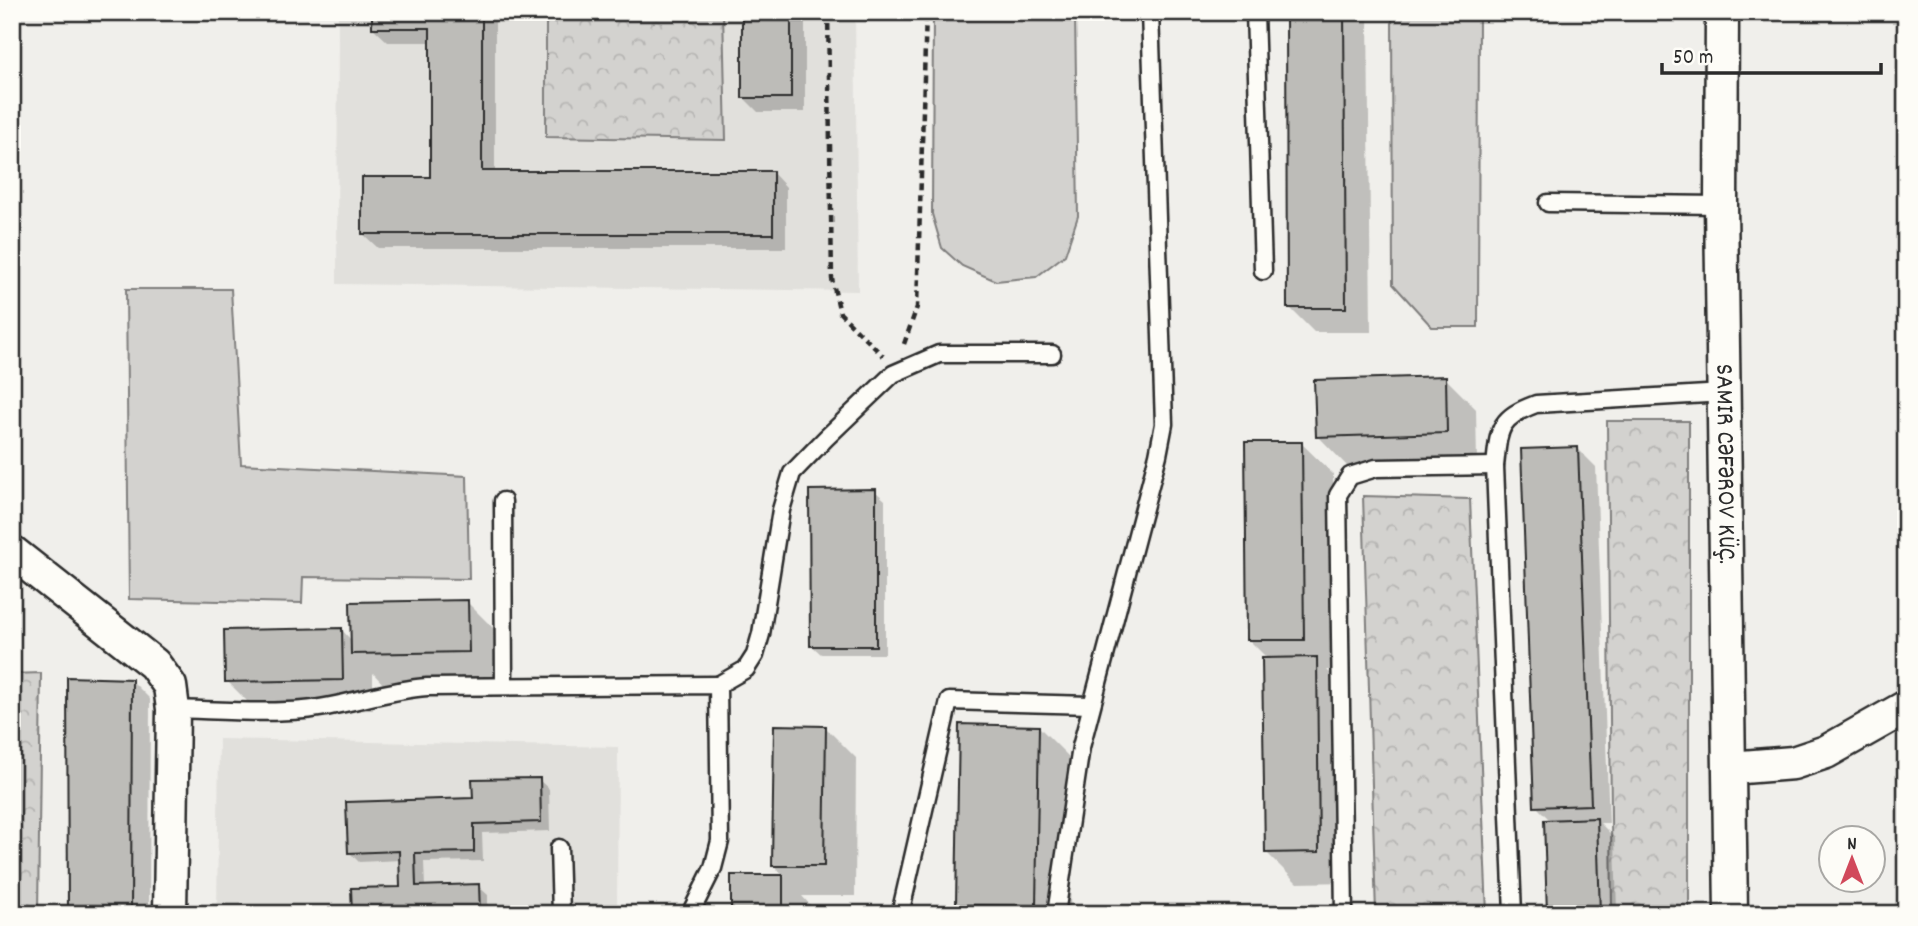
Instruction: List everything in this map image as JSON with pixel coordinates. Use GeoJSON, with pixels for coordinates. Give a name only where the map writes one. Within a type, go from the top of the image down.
{"type":"FeatureCollection","features":[{"type":"Feature","properties":{"kind":"street","name":"SAMIR CƏFƏROV KÜÇ."},"geometry":{"type":"LineString","coordinates":[[1722,12],[1721,205],[1731,914]]}},
{"type":"Feature","properties":{"kind":"street"},"geometry":{"type":"LineString","coordinates":[[12,552],[154,664],[170,686],[173,709],[170,914]]}},
{"type":"Feature","properties":{"kind":"street"},"geometry":{"type":"LineString","coordinates":[[1730,768],[1793,763],[1826,752],[1906,707]]}},
{"type":"Feature","properties":{"kind":"lane"},"geometry":{"type":"LineString","coordinates":[[1056,914],[1081,747],[1164,424],[1150,12]]}},
{"type":"Feature","properties":{"kind":"lane"},"geometry":{"type":"LineString","coordinates":[[1255,12],[1263,271]]}},
{"type":"Feature","properties":{"kind":"lane"},"geometry":{"type":"LineString","coordinates":[[1548,203],[1721,205]]}},
{"type":"Feature","properties":{"kind":"lane"},"geometry":{"type":"LineString","coordinates":[[173,709],[301,711],[337,706],[401,689],[718,685],[746,669],[755,655],[761,634],[781,510],[792,472],[893,374],[939,354],[1052,354]]}},
{"type":"Feature","properties":{"kind":"lane"},"geometry":{"type":"LineString","coordinates":[[1513,914],[1495,466],[1499,431],[1514,412],[1536,404],[1724,393]]}},
{"type":"Feature","properties":{"kind":"lane"},"geometry":{"type":"LineString","coordinates":[[1344,914],[1338,495],[1350,476],[1376,468],[1495,466]]}},
{"type":"Feature","properties":{"kind":"lane"},"geometry":{"type":"LineString","coordinates":[[503,501],[504,686]]}},
{"type":"Feature","properties":{"kind":"lane"},"geometry":{"type":"LineString","coordinates":[[690,914],[713,868],[720,841],[718,685]]}},
{"type":"Feature","properties":{"kind":"lane"},"geometry":{"type":"LineString","coordinates":[[900,914],[949,701],[1091,705]]}},
{"type":"Feature","properties":{"kind":"lane"},"geometry":{"type":"LineString","coordinates":[[559,848],[561,914]]}},
{"type":"Feature","properties":{"kind":"path"},"geometry":{"type":"LineString","coordinates":[[828,12],[832,279],[840,313],[882,354],[893,374]]}},
{"type":"Feature","properties":{"kind":"path"},"geometry":{"type":"LineString","coordinates":[[893,374],[917,307],[926,12]]}},
{"type":"Feature","properties":{"kind":"shaded area"},"geometry":{"type":"Polygon","coordinates":[[[338,12],[855,12],[858,291],[337,284],[338,12]]]}},
{"type":"Feature","properties":{"kind":"shaded area"},"geometry":{"type":"Polygon","coordinates":[[[219,739],[618,747],[617,914],[217,914],[219,739]]]}},
{"type":"Feature","properties":{"kind":"green space"},"geometry":{"type":"Polygon","coordinates":[[[546,12],[723,12],[726,140],[546,137],[546,12]]]}},
{"type":"Feature","properties":{"kind":"green space"},"geometry":{"type":"Polygon","coordinates":[[[933,12],[1075,12],[1078,216],[1065,255],[1036,277],[996,281],[962,266],[942,248],[932,214],[933,12]]]}},
{"type":"Feature","properties":{"kind":"green space"},"geometry":{"type":"Polygon","coordinates":[[[1392,12],[1479,12],[1478,327],[1432,327],[1393,284],[1392,12]]]}},
{"type":"Feature","properties":{"kind":"green space"},"geometry":{"type":"Polygon","coordinates":[[[126,289],[231,289],[241,464],[467,476],[469,579],[303,577],[302,603],[129,599],[126,289]]]}},
{"type":"Feature","properties":{"kind":"green space"},"geometry":{"type":"Polygon","coordinates":[[[1607,421],[1689,421],[1689,914],[1612,914],[1607,421]]]}},
{"type":"Feature","properties":{"kind":"green space"},"geometry":{"type":"Polygon","coordinates":[[[1363,496],[1470,499],[1487,914],[1376,914],[1363,496]]]}},
{"type":"Feature","properties":{"kind":"green space"},"geometry":{"type":"Polygon","coordinates":[[[41,673],[38,914],[12,914],[12,674],[41,673]]]}},
{"type":"Feature","properties":{"kind":"building"},"geometry":{"type":"Polygon","coordinates":[[[372,12],[482,12],[482,171],[773,171],[773,234],[362,234],[362,177],[430,177],[430,28],[372,28],[372,12]]]}},
{"type":"Feature","properties":{"kind":"building"},"geometry":{"type":"Polygon","coordinates":[[[372,12],[482,12],[482,171],[773,171],[773,234],[362,234],[362,177],[430,177],[430,28],[372,28],[372,12]]]}},
{"type":"Feature","properties":{"kind":"building"},"geometry":{"type":"Polygon","coordinates":[[[742,12],[791,12],[791,98],[742,98],[742,12]]]}},
{"type":"Feature","properties":{"kind":"building"},"geometry":{"type":"Polygon","coordinates":[[[742,12],[791,12],[791,98],[742,98],[742,12]]]}},
{"type":"Feature","properties":{"kind":"building"},"geometry":{"type":"Polygon","coordinates":[[[1286,12],[1344,12],[1346,308],[1287,308],[1286,12]]]}},
{"type":"Feature","properties":{"kind":"building"},"geometry":{"type":"Polygon","coordinates":[[[1446,376],[1447,433],[1316,437],[1314,380],[1446,376]]]}},
{"type":"Feature","properties":{"kind":"building"},"geometry":{"type":"Polygon","coordinates":[[[1245,442],[1302,442],[1304,640],[1247,640],[1245,442]]]}},
{"type":"Feature","properties":{"kind":"building"},"geometry":{"type":"Polygon","coordinates":[[[1578,447],[1591,805],[1534,807],[1521,449],[1578,447]]]}},
{"type":"Feature","properties":{"kind":"building"},"geometry":{"type":"Polygon","coordinates":[[[876,489],[876,646],[810,646],[809,490],[876,489]]]}},
{"type":"Feature","properties":{"kind":"building"},"geometry":{"type":"Polygon","coordinates":[[[468,600],[469,652],[351,654],[350,602],[468,600]]]}},
{"type":"Feature","properties":{"kind":"building"},"geometry":{"type":"Polygon","coordinates":[[[342,628],[343,680],[225,682],[224,630],[342,628]]]}},
{"type":"Feature","properties":{"kind":"building"},"geometry":{"type":"Polygon","coordinates":[[[1317,657],[1319,852],[1265,853],[1262,658],[1317,657]]]}},
{"type":"Feature","properties":{"kind":"building"},"geometry":{"type":"Polygon","coordinates":[[[67,677],[132,679],[131,914],[68,914],[67,677]]]}},
{"type":"Feature","properties":{"kind":"building"},"geometry":{"type":"Polygon","coordinates":[[[959,724],[1039,726],[1036,906],[956,905],[959,724]]]}},
{"type":"Feature","properties":{"kind":"building"},"geometry":{"type":"Polygon","coordinates":[[[774,725],[826,726],[824,866],[772,866],[774,725]]]}},
{"type":"Feature","properties":{"kind":"building"},"geometry":{"type":"Polygon","coordinates":[[[540,778],[541,822],[474,824],[474,852],[415,853],[416,886],[479,884],[480,914],[352,914],[351,888],[400,887],[399,851],[348,853],[346,802],[473,798],[472,779],[540,778]]]}},
{"type":"Feature","properties":{"kind":"building"},"geometry":{"type":"Polygon","coordinates":[[[1597,818],[1600,914],[1547,914],[1544,820],[1597,818]]]}},
{"type":"Feature","properties":{"kind":"building"},"geometry":{"type":"Polygon","coordinates":[[[731,875],[783,875],[783,914],[731,914],[731,875]]]}}]}
